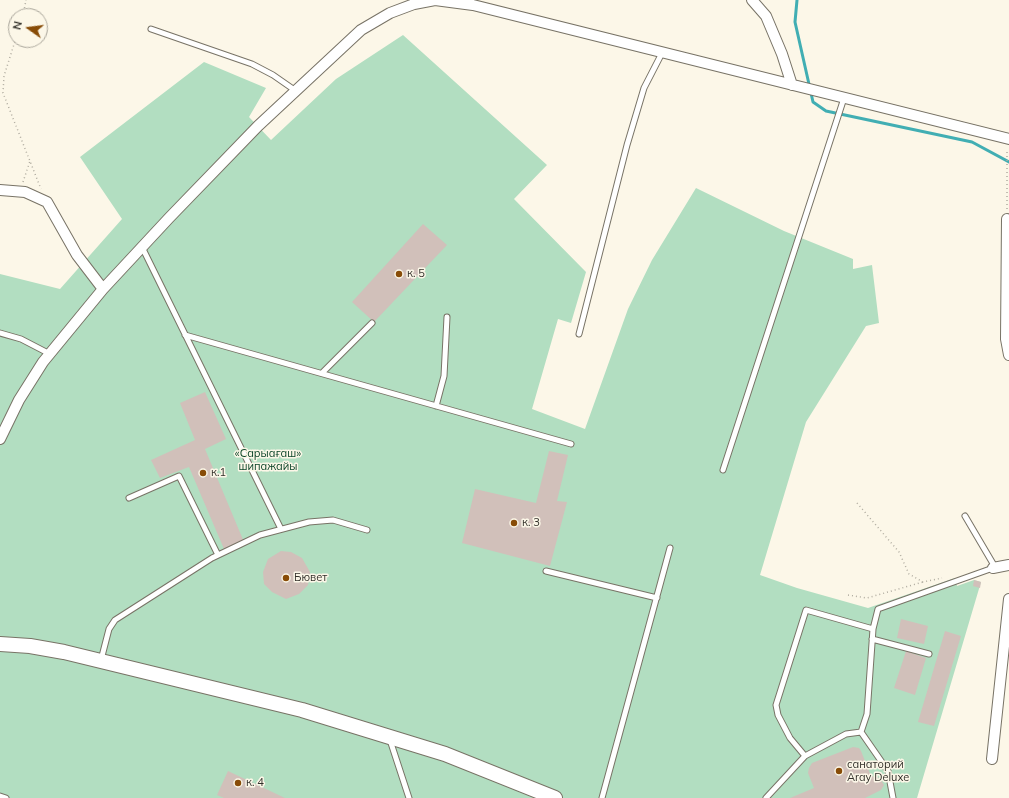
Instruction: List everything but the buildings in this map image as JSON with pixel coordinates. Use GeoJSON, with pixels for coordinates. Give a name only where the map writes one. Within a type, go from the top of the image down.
{"type":"FeatureCollection","features":[{"type":"Feature","properties":{"kind":"main road"},"geometry":{"type":"LineString","coordinates":[[0,644],[30,646],[64,652],[302,710],[445,754],[555,798]]}},
{"type":"Feature","properties":{"kind":"street"},"geometry":{"type":"LineString","coordinates":[[0,439],[19,400],[43,362],[103,289],[142,247],[253,132],[361,30],[390,12],[414,4],[435,0],[473,5],[1008,139]]}},
{"type":"Feature","properties":{"kind":"street"},"geometry":{"type":"LineString","coordinates":[[752,0],[766,16],[782,54],[792,85]]}},
{"type":"Feature","properties":{"kind":"street"},"geometry":{"type":"LineString","coordinates":[[0,190],[25,192],[47,202],[77,255],[103,289]]}},
{"type":"Feature","properties":{"kind":"street"},"geometry":{"type":"LineString","coordinates":[[1007,219],[1006,338],[1009,355]]}},
{"type":"Feature","properties":{"kind":"street"},"geometry":{"type":"LineString","coordinates":[[994,568],[1009,565]]}},
{"type":"Feature","properties":{"kind":"street"},"geometry":{"type":"LineString","coordinates":[[992,759],[1009,600]]}},
{"type":"Feature","properties":{"kind":"lane"},"geometry":{"type":"LineString","coordinates":[[151,29],[252,64],[273,75],[296,91]]}},
{"type":"Feature","properties":{"kind":"lane"},"geometry":{"type":"LineString","coordinates":[[579,334],[626,145],[644,88],[662,53]]}},
{"type":"Feature","properties":{"kind":"lane"},"geometry":{"type":"LineString","coordinates":[[723,470],[844,98]]}},
{"type":"Feature","properties":{"kind":"lane"},"geometry":{"type":"LineString","coordinates":[[142,247],[281,529]]}},
{"type":"Feature","properties":{"kind":"lane"},"geometry":{"type":"LineString","coordinates":[[436,406],[444,376],[447,317]]}},
{"type":"Feature","properties":{"kind":"lane"},"geometry":{"type":"LineString","coordinates":[[322,373],[372,323]]}},
{"type":"Feature","properties":{"kind":"lane"},"geometry":{"type":"LineString","coordinates":[[0,333],[21,339],[50,354]]}},
{"type":"Feature","properties":{"kind":"lane"},"geometry":{"type":"LineString","coordinates":[[185,335],[571,444]]}},
{"type":"Feature","properties":{"kind":"lane"},"geometry":{"type":"LineString","coordinates":[[129,498],[179,476],[218,555]]}},
{"type":"Feature","properties":{"kind":"lane"},"geometry":{"type":"LineString","coordinates":[[861,732],[867,714],[873,629],[878,609],[994,568],[966,516]]}},
{"type":"Feature","properties":{"kind":"lane"},"geometry":{"type":"LineString","coordinates":[[101,661],[108,629],[115,620],[218,555],[260,535],[309,522],[333,520],[367,530]]}},
{"type":"Feature","properties":{"kind":"lane"},"geometry":{"type":"LineString","coordinates":[[602,798],[670,548]]}},
{"type":"Feature","properties":{"kind":"lane"},"geometry":{"type":"LineString","coordinates":[[546,571],[657,598]]}},
{"type":"Feature","properties":{"kind":"lane"},"geometry":{"type":"LineString","coordinates":[[805,756],[790,738],[778,715],[776,705],[806,610],[873,629]]}},
{"type":"Feature","properties":{"kind":"lane"},"geometry":{"type":"LineString","coordinates":[[872,639],[928,654]]}},
{"type":"Feature","properties":{"kind":"lane"},"geometry":{"type":"LineString","coordinates":[[766,798],[781,780],[805,756],[846,734],[861,732]]}},
{"type":"Feature","properties":{"kind":"lane"},"geometry":{"type":"LineString","coordinates":[[861,732],[888,771],[893,798]]}},
{"type":"Feature","properties":{"kind":"lane"},"geometry":{"type":"LineString","coordinates":[[389,736],[409,798]]}},
{"type":"Feature","properties":{"kind":"lane"},"geometry":{"type":"LineString","coordinates":[[0,796],[6,798]]}},
{"type":"Feature","properties":{"kind":"path"},"geometry":{"type":"LineString","coordinates":[[13,48],[4,76],[3,93],[47,202]]}},
{"type":"Feature","properties":{"kind":"path"},"geometry":{"type":"LineString","coordinates":[[1007,219],[1008,139]]}},
{"type":"Feature","properties":{"kind":"path"},"geometry":{"type":"LineString","coordinates":[[16,192],[24,180],[30,161]]}},
{"type":"Feature","properties":{"kind":"path"},"geometry":{"type":"LineString","coordinates":[[857,502],[899,552],[909,574],[923,582]]}},
{"type":"Feature","properties":{"kind":"path"},"geometry":{"type":"LineString","coordinates":[[848,595],[867,598],[946,577]]}},
{"type":"Feature","properties":{"kind":"green space","name":"«Сарыағаш» шипажайы"},"geometry":{"type":"Polygon","coordinates":[[[403,35],[547,165],[514,199],[586,272],[571,323],[558,319],[532,409],[585,429],[628,309],[652,260],[696,188],[784,231],[853,259],[853,269],[872,265],[879,323],[866,326],[806,422],[760,575],[797,588],[868,608],[955,578],[957,586],[974,580],[981,582],[917,798],[0,798],[0,274],[60,289],[122,219],[80,157],[204,62],[266,88],[249,117],[271,140],[336,79],[403,35]]]}},
{"type":"Feature","properties":{"kind":"waterway"},"geometry":{"type":"LineString","coordinates":[[797,0],[795,22],[813,102],[826,111],[972,142],[1009,162]]}},
{"type":"Feature","properties":{"kind":"place","name":"к. 5"},"geometry":{"type":"Point","coordinates":[399,274]}},
{"type":"Feature","properties":{"kind":"place","name":"к.1"},"geometry":{"type":"Point","coordinates":[203,473]}},
{"type":"Feature","properties":{"kind":"place","name":"к. 3"},"geometry":{"type":"Point","coordinates":[514,523]}},
{"type":"Feature","properties":{"kind":"place","name":"Бювет"},"geometry":{"type":"Point","coordinates":[286,578]}},
{"type":"Feature","properties":{"kind":"place","name":"санаторий Aray Deluxe"},"geometry":{"type":"Point","coordinates":[839,771]}},
{"type":"Feature","properties":{"kind":"place","name":"к. 4"},"geometry":{"type":"Point","coordinates":[238,783]}}]}
